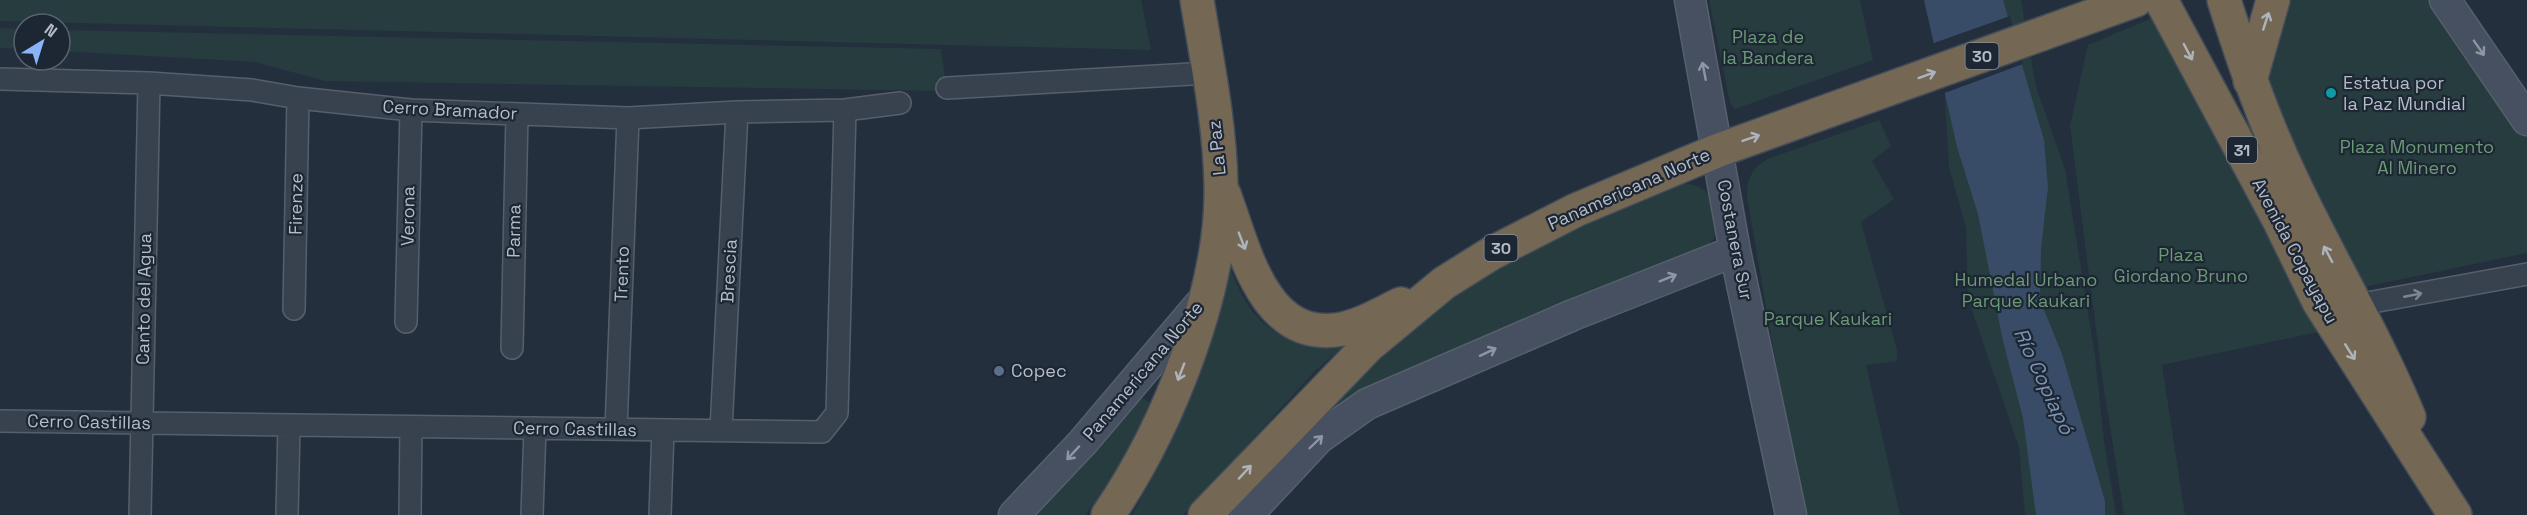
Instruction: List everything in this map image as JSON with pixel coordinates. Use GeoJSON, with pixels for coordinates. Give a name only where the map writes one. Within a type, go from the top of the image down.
{"type":"FeatureCollection","features":[{"type":"Feature","properties":{"kind":"highway","name":"La Paz"},"geometry":{"type":"LineString","coordinates":[[1197,0],[1209,73],[1221,187],[1206,297]]}},
{"type":"Feature","properties":{"kind":"highway","name":"Panamericana Norte"},"geometry":{"type":"LineString","coordinates":[[1205,515],[1368,346],[1444,283],[1492,253],[1576,210],[1719,150],[2136,0]]}},
{"type":"Feature","properties":{"kind":"highway","name":"Avenida Copayapu"},"geometry":{"type":"LineString","coordinates":[[2161,0],[2280,222],[2319,302],[2449,504]]}},
{"type":"Feature","properties":{"kind":"highway","name":"Avenida Copayapu"},"geometry":{"type":"LineString","coordinates":[[2224,0],[2250,83],[2292,181],[2393,378],[2449,504]]}},
{"type":"Feature","properties":{"kind":"highway"},"geometry":{"type":"LineString","coordinates":[[2250,83],[2273,0]]}},
{"type":"Feature","properties":{"kind":"highway"},"geometry":{"type":"LineString","coordinates":[[1221,187],[1266,299],[1285,318],[1308,328],[1336,330],[1363,322],[1444,283]]}},
{"type":"Feature","properties":{"kind":"highway","name":"Panamericana Norte"},"geometry":{"type":"LineString","coordinates":[[1108,515],[1127,488],[1153,439],[1182,369],[1206,297]]}},
{"type":"Feature","properties":{"kind":"street","name":"Costanera Sur"},"geometry":{"type":"LineString","coordinates":[[1690,0],[1719,150],[1735,251],[1791,515]]}},
{"type":"Feature","properties":{"kind":"street"},"geometry":{"type":"LineString","coordinates":[[2445,0],[2527,120]]}},
{"type":"Feature","properties":{"kind":"street"},"geometry":{"type":"LineString","coordinates":[[947,88],[1209,73]]}},
{"type":"Feature","properties":{"kind":"street","name":"Cerro Bramador"},"geometry":{"type":"LineString","coordinates":[[0,79],[149,83],[252,90],[298,98],[411,110],[628,118],[737,112],[845,110],[900,103]]}},
{"type":"Feature","properties":{"kind":"street","name":"Canto del Agua"},"geometry":{"type":"LineString","coordinates":[[140,515],[149,83]]}},
{"type":"Feature","properties":{"kind":"street","name":"Firenze"},"geometry":{"type":"LineString","coordinates":[[294,309],[298,98]]}},
{"type":"Feature","properties":{"kind":"street","name":"Verona"},"geometry":{"type":"LineString","coordinates":[[405,322],[411,110]]}},
{"type":"Feature","properties":{"kind":"street","name":"Cerro Castillas"},"geometry":{"type":"LineString","coordinates":[[0,421],[822,432],[837,413],[845,110]]}},
{"type":"Feature","properties":{"kind":"street","name":"Brescia"},"geometry":{"type":"LineString","coordinates":[[721,430],[737,112]]}},
{"type":"Feature","properties":{"kind":"street","name":"Parma"},"geometry":{"type":"LineString","coordinates":[[512,348],[517,114]]}},
{"type":"Feature","properties":{"kind":"street","name":"Trento"},"geometry":{"type":"LineString","coordinates":[[616,429],[628,118]]}},
{"type":"Feature","properties":{"kind":"street"},"geometry":{"type":"LineString","coordinates":[[1247,515],[1319,438],[1367,404],[1574,315],[1735,251]]}},
{"type":"Feature","properties":{"kind":"street"},"geometry":{"type":"LineString","coordinates":[[2356,305],[2527,274]]}},
{"type":"Feature","properties":{"kind":"street","name":"Panamericana Norte"},"geometry":{"type":"LineString","coordinates":[[1014,515],[1083,442],[1206,297]]}},
{"type":"Feature","properties":{"kind":"street"},"geometry":{"type":"LineString","coordinates":[[287,515],[289,425]]}},
{"type":"Feature","properties":{"kind":"street"},"geometry":{"type":"LineString","coordinates":[[410,515],[411,427]]}},
{"type":"Feature","properties":{"kind":"street"},"geometry":{"type":"LineString","coordinates":[[532,515],[535,428]]}},
{"type":"Feature","properties":{"kind":"street"},"geometry":{"type":"LineString","coordinates":[[660,515],[663,430]]}},
{"type":"Feature","properties":{"kind":"green space"},"geometry":{"type":"Polygon","coordinates":[[[0,0],[1141,0],[1151,50],[72,23],[72,12],[12,12],[12,21],[0,21],[0,0]]]}},
{"type":"Feature","properties":{"kind":"green space","name":"Plaza de la Bandera"},"geometry":{"type":"Polygon","coordinates":[[[1709,0],[1860,0],[1873,60],[1735,109],[1730,103],[1709,0]]]}},
{"type":"Feature","properties":{"kind":"green space","name":"Humedal Urbano Parque Kaukari"},"geometry":{"type":"Polygon","coordinates":[[[1935,0],[2021,0],[2036,87],[2065,169],[2095,356],[2104,441],[2116,515],[2025,515],[2019,447],[1968,299],[1966,228],[1949,167],[1941,34],[1935,0]]]}},
{"type":"Feature","properties":{"kind":"green space","name":"Plaza Monumento Al Minero"},"geometry":{"type":"Polygon","coordinates":[[[2284,0],[2433,0],[2527,127],[2527,253],[2364,287],[2306,175],[2264,78],[2284,0]]]}},
{"type":"Feature","properties":{"kind":"green space","name":"Plaza Giordano Bruno"},"geometry":{"type":"Polygon","coordinates":[[[2157,16],[2318,332],[2162,365],[2185,515],[2124,515],[2102,376],[2070,126],[2088,45],[2157,16]]]}},
{"type":"Feature","properties":{"kind":"green space"},"geometry":{"type":"Polygon","coordinates":[[[0,28],[12,28],[12,48],[0,48],[0,28]]]}},
{"type":"Feature","properties":{"kind":"green space"},"geometry":{"type":"Polygon","coordinates":[[[72,30],[941,49],[947,91],[325,81],[255,62],[72,52],[72,30]]]}},
{"type":"Feature","properties":{"kind":"green space","name":"Parque Kaukari"},"geometry":{"type":"Polygon","coordinates":[[[1879,120],[1891,146],[1872,161],[1894,199],[1861,222],[1897,350],[1897,361],[1866,365],[1900,515],[1802,515],[1747,197],[1748,184],[1755,169],[1770,158],[1879,120]]]}},
{"type":"Feature","properties":{"kind":"green space"},"geometry":{"type":"Polygon","coordinates":[[[1676,183],[1699,187],[1713,201],[1716,230],[1707,247],[1317,420],[1404,334],[1463,289],[1540,244],[1676,183]]]}},
{"type":"Feature","properties":{"kind":"green space"},"geometry":{"type":"Polygon","coordinates":[[[1225,251],[1234,279],[1248,305],[1267,326],[1293,340],[1307,342],[1353,338],[1315,371],[1183,515],[1132,515],[1174,435],[1200,373],[1212,327],[1225,251]]]}},
{"type":"Feature","properties":{"kind":"green space"},"geometry":{"type":"Polygon","coordinates":[[[1139,397],[1150,402],[1138,431],[1113,475],[1085,515],[1036,515],[1139,397]]]}},
{"type":"Feature","properties":{"kind":"water","name":"Humedal Urbano Parque Kaukari"},"geometry":{"type":"Polygon","coordinates":[[[1924,0],[2003,0],[2044,140],[2048,187],[2041,249],[2040,300],[2062,354],[2105,501],[2105,515],[2036,515],[2023,418],[2003,341],[1978,214],[1957,147],[1924,0]]]}},
{"type":"Feature","properties":{"kind":"pier"},"geometry":{"type":"Polygon","coordinates":[[[2010,16],[2023,64],[1942,94],[1931,44],[2010,16]]]}},
{"type":"Feature","properties":{"kind":"place","name":"Estatua por la Paz Mundial"},"geometry":{"type":"Point","coordinates":[2331,93]}},
{"type":"Feature","properties":{"kind":"place","name":"Copec"},"geometry":{"type":"Point","coordinates":[999,371]}},
{"type":"Feature","properties":{"kind":"water label","name":"Río Copiapó"},"geometry":{"type":"Point","coordinates":[2044,381]}}]}
